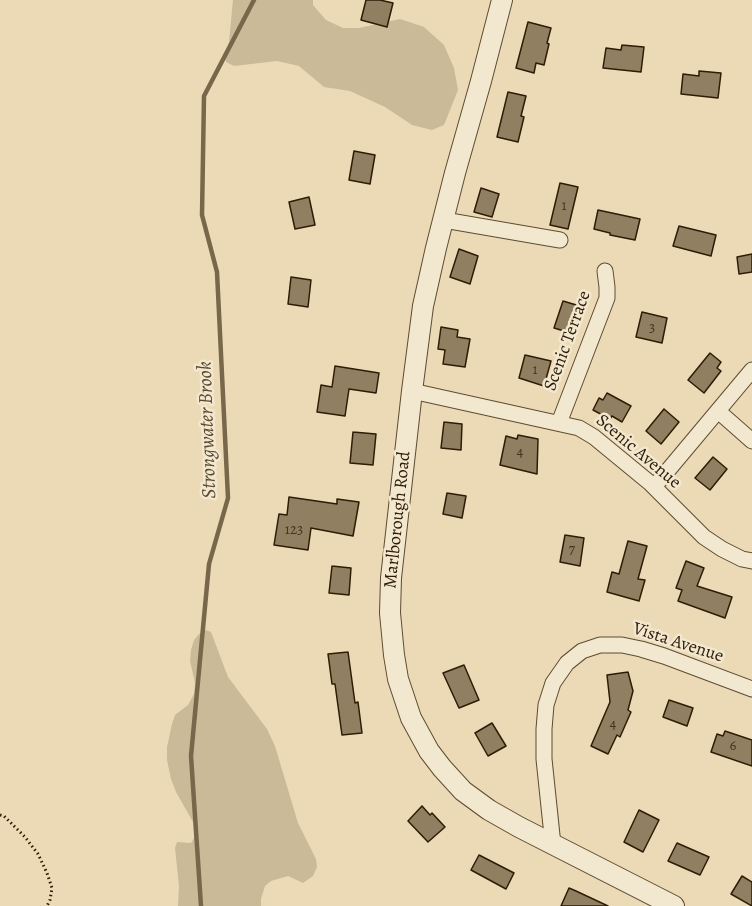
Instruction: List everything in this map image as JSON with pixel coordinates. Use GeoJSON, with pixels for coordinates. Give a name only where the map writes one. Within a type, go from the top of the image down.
{"type":"FeatureCollection","features":[{"type":"Feature","properties":{"kind":"street","name":"Marlborough Road"},"geometry":{"type":"LineString","coordinates":[[502,0],[482,81],[455,173],[423,306],[391,578],[390,614],[398,679],[411,718],[429,751],[463,790],[489,810],[674,906]]}},
{"type":"Feature","properties":{"kind":"street"},"geometry":{"type":"LineString","coordinates":[[444,220],[560,240]]}},
{"type":"Feature","properties":{"kind":"street","name":"Scenic Terrace"},"geometry":{"type":"LineString","coordinates":[[559,423],[607,298],[605,271]]}},
{"type":"Feature","properties":{"kind":"street"},"geometry":{"type":"LineString","coordinates":[[654,487],[752,370]]}},
{"type":"Feature","properties":{"kind":"street","name":"Scenic Avenue"},"geometry":{"type":"LineString","coordinates":[[412,392],[579,428],[594,437],[654,487],[704,537],[722,549],[742,559],[752,561]]}},
{"type":"Feature","properties":{"kind":"street"},"geometry":{"type":"LineString","coordinates":[[718,411],[752,441]]}},
{"type":"Feature","properties":{"kind":"street","name":"Vista Avenue"},"geometry":{"type":"LineString","coordinates":[[553,845],[544,759],[546,705],[553,683],[567,663],[582,651],[600,645],[622,645],[641,649],[752,689]]}},
{"type":"Feature","properties":{"kind":"path"},"geometry":{"type":"LineString","coordinates":[[0,815],[25,837],[38,854],[52,888],[47,906]]}},
{"type":"Feature","properties":{"kind":"shaded area"},"geometry":{"type":"Polygon","coordinates":[[[233,0],[313,0],[313,5],[326,20],[343,28],[359,28],[400,19],[424,27],[444,45],[454,68],[458,90],[444,125],[432,130],[412,125],[385,107],[350,91],[324,87],[299,66],[277,61],[234,66],[226,62],[233,0]]]}},
{"type":"Feature","properties":{"kind":"shaded area"},"geometry":{"type":"Polygon","coordinates":[[[206,630],[211,632],[228,677],[267,729],[275,746],[298,823],[316,859],[317,867],[313,876],[303,883],[288,876],[271,881],[265,886],[261,906],[178,906],[179,886],[175,848],[177,842],[191,843],[196,835],[193,822],[171,779],[167,747],[175,715],[188,705],[194,694],[191,650],[194,640],[206,630]]]}},
{"type":"Feature","properties":{"kind":"building"},"geometry":{"type":"Polygon","coordinates":[[[366,0],[393,3],[387,27],[361,20],[366,0]]]}},
{"type":"Feature","properties":{"kind":"building"},"geometry":{"type":"Polygon","coordinates":[[[528,22],[551,28],[544,65],[536,63],[534,73],[516,68],[528,22]]]}},
{"type":"Feature","properties":{"kind":"building"},"geometry":{"type":"Polygon","coordinates":[[[622,45],[644,47],[641,72],[603,68],[606,48],[621,50],[622,45]]]}},
{"type":"Feature","properties":{"kind":"building"},"geometry":{"type":"Polygon","coordinates":[[[699,71],[721,73],[718,98],[681,94],[683,74],[699,76],[699,71]]]}},
{"type":"Feature","properties":{"kind":"building"},"geometry":{"type":"Polygon","coordinates":[[[508,92],[526,96],[518,142],[497,137],[508,92]]]}},
{"type":"Feature","properties":{"kind":"building"},"geometry":{"type":"Polygon","coordinates":[[[354,151],[375,155],[370,184],[349,180],[354,151]]]}},
{"type":"Feature","properties":{"kind":"building"},"geometry":{"type":"Polygon","coordinates":[[[560,183],[578,187],[568,229],[550,225],[560,183]]]}},
{"type":"Feature","properties":{"kind":"building"},"geometry":{"type":"Polygon","coordinates":[[[481,188],[499,194],[492,217],[474,212],[481,188]]]}},
{"type":"Feature","properties":{"kind":"building"},"geometry":{"type":"Polygon","coordinates":[[[309,197],[315,225],[295,229],[289,202],[309,197]]]}},
{"type":"Feature","properties":{"kind":"building"},"geometry":{"type":"Polygon","coordinates":[[[598,210],[640,219],[635,240],[594,229],[598,210]]]}},
{"type":"Feature","properties":{"kind":"building"},"geometry":{"type":"Polygon","coordinates":[[[679,226],[716,235],[711,256],[673,246],[679,226]]]}},
{"type":"Feature","properties":{"kind":"building"},"geometry":{"type":"Polygon","coordinates":[[[459,249],[478,256],[470,284],[450,277],[459,249]]]}},
{"type":"Feature","properties":{"kind":"building"},"geometry":{"type":"Polygon","coordinates":[[[752,254],[752,272],[739,274],[737,257],[752,254]]]}},
{"type":"Feature","properties":{"kind":"building"},"geometry":{"type":"Polygon","coordinates":[[[291,277],[311,280],[308,307],[288,304],[291,277]]]}},
{"type":"Feature","properties":{"kind":"building"},"geometry":{"type":"Polygon","coordinates":[[[563,301],[583,307],[574,334],[554,328],[563,301]]]}},
{"type":"Feature","properties":{"kind":"building"},"geometry":{"type":"Polygon","coordinates":[[[642,312],[667,318],[662,343],[636,337],[642,312]]]}},
{"type":"Feature","properties":{"kind":"building"},"geometry":{"type":"Polygon","coordinates":[[[441,327],[458,330],[457,337],[470,339],[465,367],[443,364],[445,350],[438,349],[441,327]]]}},
{"type":"Feature","properties":{"kind":"building"},"geometry":{"type":"Polygon","coordinates":[[[710,353],[721,362],[717,368],[721,371],[704,393],[688,380],[710,353]]]}},
{"type":"Feature","properties":{"kind":"building"},"geometry":{"type":"Polygon","coordinates":[[[525,355],[551,361],[544,386],[519,378],[525,355]]]}},
{"type":"Feature","properties":{"kind":"building"},"geometry":{"type":"Polygon","coordinates":[[[335,366],[379,373],[376,393],[349,389],[345,416],[317,412],[321,385],[332,387],[335,366]]]}},
{"type":"Feature","properties":{"kind":"building"},"geometry":{"type":"Polygon","coordinates":[[[607,393],[631,406],[622,422],[612,416],[610,419],[593,410],[599,398],[603,400],[607,393]]]}},
{"type":"Feature","properties":{"kind":"building"},"geometry":{"type":"Polygon","coordinates":[[[664,409],[679,422],[661,444],[646,431],[664,409]]]}},
{"type":"Feature","properties":{"kind":"building"},"geometry":{"type":"Polygon","coordinates":[[[444,422],[462,424],[461,450],[441,448],[444,422]]]}},
{"type":"Feature","properties":{"kind":"building"},"geometry":{"type":"Polygon","coordinates":[[[353,432],[376,434],[373,465],[350,463],[353,432]]]}},
{"type":"Feature","properties":{"kind":"building"},"geometry":{"type":"Polygon","coordinates":[[[518,435],[538,439],[537,474],[500,465],[506,436],[517,439],[518,435]]]}},
{"type":"Feature","properties":{"kind":"building"},"geometry":{"type":"Polygon","coordinates":[[[713,457],[727,469],[710,490],[695,478],[713,457]]]}},
{"type":"Feature","properties":{"kind":"building"},"geometry":{"type":"Polygon","coordinates":[[[447,493],[466,496],[462,518],[443,514],[447,493]]]}},
{"type":"Feature","properties":{"kind":"building"},"geometry":{"type":"Polygon","coordinates":[[[289,497],[337,504],[337,499],[359,502],[353,536],[311,528],[308,550],[274,545],[279,514],[287,515],[289,497]]]}},
{"type":"Feature","properties":{"kind":"building"},"geometry":{"type":"Polygon","coordinates":[[[565,535],[584,538],[580,566],[560,562],[565,535]]]}},
{"type":"Feature","properties":{"kind":"building"},"geometry":{"type":"Polygon","coordinates":[[[628,541],[647,546],[638,579],[645,580],[639,601],[607,592],[612,572],[619,574],[628,541]]]}},
{"type":"Feature","properties":{"kind":"building"},"geometry":{"type":"Polygon","coordinates":[[[686,561],[704,568],[697,586],[732,597],[725,618],[678,601],[682,590],[676,588],[686,561]]]}},
{"type":"Feature","properties":{"kind":"building"},"geometry":{"type":"Polygon","coordinates":[[[332,566],[351,568],[349,595],[329,593],[332,566]]]}},
{"type":"Feature","properties":{"kind":"building"},"geometry":{"type":"Polygon","coordinates":[[[348,652],[362,733],[342,735],[328,654],[348,652]]]}},
{"type":"Feature","properties":{"kind":"building"},"geometry":{"type":"Polygon","coordinates":[[[464,665],[479,700],[459,708],[443,673],[464,665]]]}},
{"type":"Feature","properties":{"kind":"building"},"geometry":{"type":"Polygon","coordinates":[[[628,672],[633,691],[628,710],[631,712],[620,737],[617,735],[608,754],[591,746],[610,702],[607,675],[628,672]]]}},
{"type":"Feature","properties":{"kind":"building"},"geometry":{"type":"Polygon","coordinates":[[[669,700],[693,708],[687,726],[663,717],[669,700]]]}},
{"type":"Feature","properties":{"kind":"building"},"geometry":{"type":"Polygon","coordinates":[[[492,723],[506,746],[488,756],[475,733],[492,723]]]}},
{"type":"Feature","properties":{"kind":"building"},"geometry":{"type":"Polygon","coordinates":[[[725,731],[752,740],[752,766],[711,752],[717,734],[723,736],[725,731]]]}},
{"type":"Feature","properties":{"kind":"building"},"geometry":{"type":"Polygon","coordinates":[[[422,806],[445,827],[428,842],[408,821],[422,806]]]}},
{"type":"Feature","properties":{"kind":"building"},"geometry":{"type":"Polygon","coordinates":[[[639,810],[659,820],[643,852],[624,842],[639,810]]]}},
{"type":"Feature","properties":{"kind":"building"},"geometry":{"type":"Polygon","coordinates":[[[677,843],[709,857],[700,875],[668,861],[677,843]]]}},
{"type":"Feature","properties":{"kind":"building"},"geometry":{"type":"Polygon","coordinates":[[[479,855],[514,873],[506,889],[471,870],[479,855]]]}},
{"type":"Feature","properties":{"kind":"building"},"geometry":{"type":"Polygon","coordinates":[[[742,876],[752,882],[752,906],[731,894],[742,876]]]}},
{"type":"Feature","properties":{"kind":"building"},"geometry":{"type":"Polygon","coordinates":[[[569,888],[576,891],[608,906],[561,906],[569,888]]]}},
{"type":"Feature","properties":{"kind":"waterway","name":"Strongwater Brook"},"geometry":{"type":"LineString","coordinates":[[201,906],[191,756],[209,564],[228,498],[217,272],[202,215],[204,96],[254,0]]}}]}
